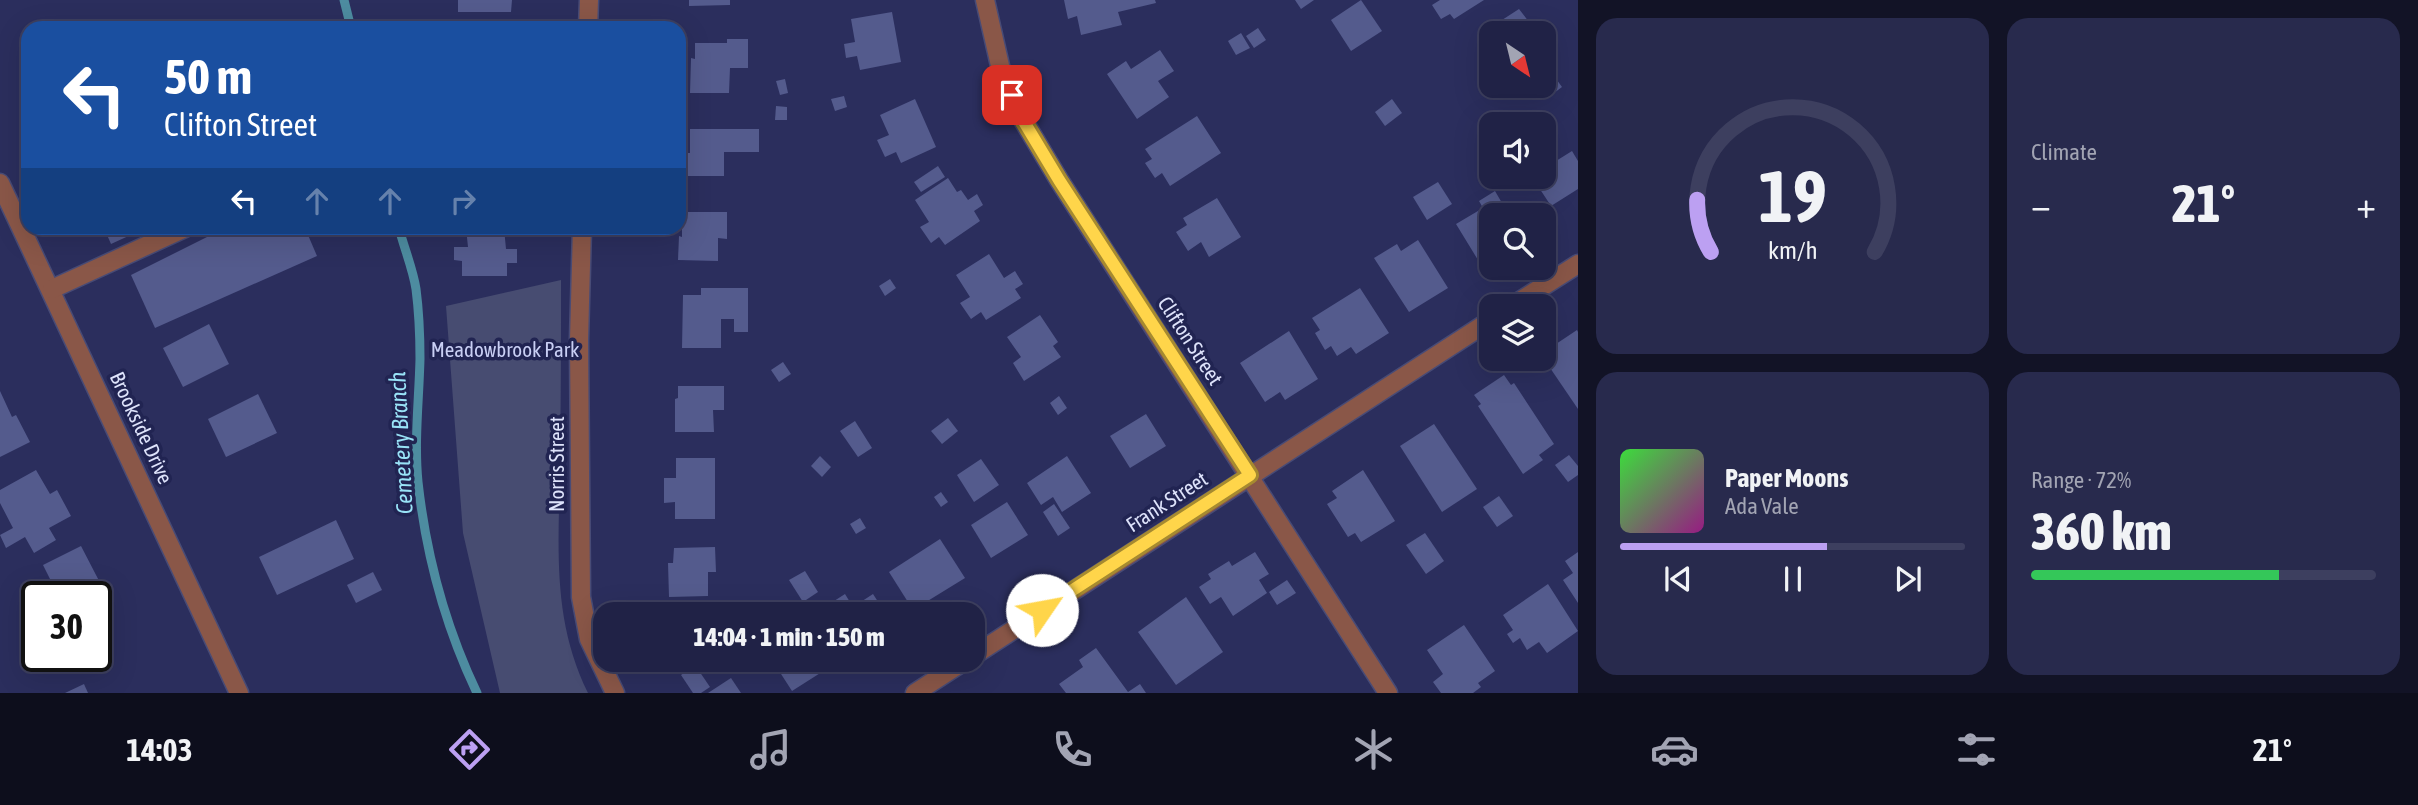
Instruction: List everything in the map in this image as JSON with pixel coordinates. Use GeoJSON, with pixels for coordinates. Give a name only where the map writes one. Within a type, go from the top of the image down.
{"type":"FeatureCollection","features":[{"type":"Feature","properties":{"kind":"street"},"geometry":{"type":"LineString","coordinates":[[588,21],[589,0]]}},
{"type":"Feature","properties":{"kind":"street","name":"Clifton Street"},"geometry":{"type":"LineString","coordinates":[[985,0],[1001,70],[1023,120],[1388,693]]}},
{"type":"Feature","properties":{"kind":"street","name":"Brookside Drive"},"geometry":{"type":"LineString","coordinates":[[0,183],[21,226]]}},
{"type":"Feature","properties":{"kind":"street","name":"Brookside Drive"},"geometry":{"type":"LineString","coordinates":[[26,235],[239,693]]}},
{"type":"Feature","properties":{"kind":"street"},"geometry":{"type":"LineString","coordinates":[[52,289],[170,235]]}},
{"type":"Feature","properties":{"kind":"street","name":"Norris Street"},"geometry":{"type":"LineString","coordinates":[[582,235],[579,340],[581,597],[589,639],[615,693]]}},
{"type":"Feature","properties":{"kind":"street"},"geometry":{"type":"LineString","coordinates":[[1531,294],[1578,264]]}},
{"type":"Feature","properties":{"kind":"street","name":"Frank Street"},"geometry":{"type":"LineString","coordinates":[[985,648],[1479,328]]}},
{"type":"Feature","properties":{"kind":"street"},"geometry":{"type":"LineString","coordinates":[[915,693],[948,672]]}},
{"type":"Feature","properties":{"kind":"green space","name":"Meadowbrook Park"},"geometry":{"type":"Polygon","coordinates":[[[561,280],[559,574],[567,634],[588,693],[500,693],[463,533],[446,306],[561,280]]]}},
{"type":"Feature","properties":{"kind":"building"},"geometry":{"type":"Polygon","coordinates":[[[458,0],[512,0],[511,12],[458,12],[458,0]]]}},
{"type":"Feature","properties":{"kind":"building"},"geometry":{"type":"Polygon","coordinates":[[[689,0],[730,0],[730,5],[689,6],[689,0]]]}},
{"type":"Feature","properties":{"kind":"building"},"geometry":{"type":"Polygon","coordinates":[[[1064,0],[1155,0],[1156,3],[1118,12],[1122,25],[1081,35],[1077,16],[1068,19],[1064,0]]]}},
{"type":"Feature","properties":{"kind":"building"},"geometry":{"type":"Polygon","coordinates":[[[1295,0],[1314,0],[1301,9],[1295,0]]]}},
{"type":"Feature","properties":{"kind":"building"},"geometry":{"type":"Polygon","coordinates":[[[1361,0],[1382,31],[1351,51],[1331,20],[1361,0]]]}},
{"type":"Feature","properties":{"kind":"building"},"geometry":{"type":"Polygon","coordinates":[[[1440,0],[1484,0],[1454,19],[1450,14],[1441,19],[1432,5],[1440,0]]]}},
{"type":"Feature","properties":{"kind":"building"},"geometry":{"type":"Polygon","coordinates":[[[1519,9],[1528,21],[1500,21],[1519,9]]]}},
{"type":"Feature","properties":{"kind":"building"},"geometry":{"type":"Polygon","coordinates":[[[892,12],[901,62],[860,70],[857,56],[846,58],[844,44],[855,42],[851,19],[892,12]]]}},
{"type":"Feature","properties":{"kind":"building"},"geometry":{"type":"Polygon","coordinates":[[[1258,28],[1266,40],[1254,48],[1246,36],[1258,28]]]}},
{"type":"Feature","properties":{"kind":"building"},"geometry":{"type":"Polygon","coordinates":[[[1241,33],[1250,48],[1236,55],[1228,41],[1241,33]]]}},
{"type":"Feature","properties":{"kind":"building"},"geometry":{"type":"Polygon","coordinates":[[[727,39],[748,39],[748,68],[730,68],[729,93],[690,93],[691,58],[695,59],[695,43],[727,43],[727,39]]]}},
{"type":"Feature","properties":{"kind":"building"},"geometry":{"type":"Polygon","coordinates":[[[1160,50],[1174,71],[1158,81],[1169,97],[1137,119],[1107,74],[1126,61],[1131,69],[1160,50]]]}},
{"type":"Feature","properties":{"kind":"building"},"geometry":{"type":"Polygon","coordinates":[[[785,79],[788,93],[780,95],[776,81],[785,79]]]}},
{"type":"Feature","properties":{"kind":"building"},"geometry":{"type":"Polygon","coordinates":[[[1556,79],[1562,87],[1556,92],[1556,79]]]}},
{"type":"Feature","properties":{"kind":"building"},"geometry":{"type":"Polygon","coordinates":[[[844,96],[847,107],[835,111],[831,99],[844,96]]]}},
{"type":"Feature","properties":{"kind":"building"},"geometry":{"type":"Polygon","coordinates":[[[915,99],[936,147],[901,163],[896,152],[885,157],[877,140],[889,135],[880,115],[915,99]]]}},
{"type":"Feature","properties":{"kind":"building"},"geometry":{"type":"Polygon","coordinates":[[[1392,99],[1402,113],[1385,126],[1375,112],[1392,99]]]}},
{"type":"Feature","properties":{"kind":"building"},"geometry":{"type":"Polygon","coordinates":[[[776,106],[787,107],[787,120],[775,120],[776,106]]]}},
{"type":"Feature","properties":{"kind":"building"},"geometry":{"type":"Polygon","coordinates":[[[1197,116],[1221,153],[1170,186],[1162,173],[1155,178],[1145,163],[1152,159],[1145,149],[1197,116]]]}},
{"type":"Feature","properties":{"kind":"building"},"geometry":{"type":"Polygon","coordinates":[[[690,129],[759,129],[759,152],[724,152],[724,176],[686,176],[686,153],[690,153],[690,129]]]}},
{"type":"Feature","properties":{"kind":"building"},"geometry":{"type":"Polygon","coordinates":[[[1572,151],[1578,161],[1578,189],[1556,203],[1549,203],[1540,189],[1556,189],[1556,161],[1572,151]]]}},
{"type":"Feature","properties":{"kind":"building"},"geometry":{"type":"Polygon","coordinates":[[[938,166],[945,177],[921,192],[914,182],[938,166]]]}},
{"type":"Feature","properties":{"kind":"building"},"geometry":{"type":"Polygon","coordinates":[[[948,178],[957,192],[961,190],[968,200],[977,194],[983,205],[974,211],[980,221],[945,245],[939,237],[931,243],[920,227],[929,222],[915,200],[948,178]]]}},
{"type":"Feature","properties":{"kind":"building"},"geometry":{"type":"Polygon","coordinates":[[[1438,182],[1452,204],[1427,220],[1413,197],[1438,182]]]}},
{"type":"Feature","properties":{"kind":"building"},"geometry":{"type":"Polygon","coordinates":[[[1495,191],[1502,203],[1480,203],[1479,201],[1495,191]]]}},
{"type":"Feature","properties":{"kind":"building"},"geometry":{"type":"Polygon","coordinates":[[[1217,198],[1241,237],[1209,257],[1201,242],[1188,251],[1176,232],[1187,225],[1183,218],[1217,198]]]}},
{"type":"Feature","properties":{"kind":"building"},"geometry":{"type":"Polygon","coordinates":[[[1479,210],[1479,259],[1478,260],[1456,224],[1479,210]]]}},
{"type":"Feature","properties":{"kind":"building"},"geometry":{"type":"Polygon","coordinates":[[[686,212],[727,212],[727,239],[718,238],[718,261],[678,260],[679,236],[686,235],[686,212]]]}},
{"type":"Feature","properties":{"kind":"building"},"geometry":{"type":"Polygon","coordinates":[[[107,235],[131,235],[111,244],[107,235]]]}},
{"type":"Feature","properties":{"kind":"building"},"geometry":{"type":"Polygon","coordinates":[[[211,235],[308,235],[317,256],[155,328],[131,275],[211,235]]]}},
{"type":"Feature","properties":{"kind":"building"},"geometry":{"type":"Polygon","coordinates":[[[467,235],[505,235],[506,249],[517,249],[517,263],[507,263],[507,276],[462,276],[462,261],[454,260],[454,247],[468,247],[467,235]]]}},
{"type":"Feature","properties":{"kind":"building"},"geometry":{"type":"Polygon","coordinates":[[[1418,240],[1448,288],[1409,312],[1374,258],[1397,244],[1401,251],[1418,240]]]}},
{"type":"Feature","properties":{"kind":"building"},"geometry":{"type":"Polygon","coordinates":[[[989,254],[1004,278],[1015,271],[1023,284],[1015,289],[1021,298],[986,320],[981,312],[971,319],[960,303],[970,297],[956,275],[989,254]]]}},
{"type":"Feature","properties":{"kind":"building"},"geometry":{"type":"Polygon","coordinates":[[[890,279],[896,288],[885,296],[879,286],[890,279]]]}},
{"type":"Feature","properties":{"kind":"building"},"geometry":{"type":"Polygon","coordinates":[[[701,288],[748,288],[748,332],[734,332],[734,319],[721,319],[721,348],[682,348],[683,295],[701,295],[701,288]]]}},
{"type":"Feature","properties":{"kind":"building"},"geometry":{"type":"Polygon","coordinates":[[[1360,288],[1389,333],[1356,354],[1351,347],[1337,356],[1331,346],[1325,350],[1315,333],[1320,330],[1312,318],[1360,288]]]}},
{"type":"Feature","properties":{"kind":"building"},"geometry":{"type":"Polygon","coordinates":[[[1040,315],[1058,342],[1053,346],[1061,357],[1024,381],[1013,363],[1021,357],[1007,337],[1040,315]]]}},
{"type":"Feature","properties":{"kind":"building"},"geometry":{"type":"Polygon","coordinates":[[[209,324],[229,364],[183,387],[163,348],[209,324]]]}},
{"type":"Feature","properties":{"kind":"building"},"geometry":{"type":"Polygon","coordinates":[[[1577,330],[1578,409],[1552,371],[1556,371],[1556,344],[1577,330]]]}},
{"type":"Feature","properties":{"kind":"building"},"geometry":{"type":"Polygon","coordinates":[[[1289,331],[1318,379],[1285,400],[1280,392],[1265,402],[1240,363],[1289,331]]]}},
{"type":"Feature","properties":{"kind":"building"},"geometry":{"type":"Polygon","coordinates":[[[783,362],[791,374],[779,382],[771,370],[783,362]]]}},
{"type":"Feature","properties":{"kind":"building"},"geometry":{"type":"Polygon","coordinates":[[[1504,375],[1511,385],[1514,383],[1554,444],[1539,455],[1543,460],[1523,474],[1478,406],[1481,404],[1474,395],[1504,375]]]}},
{"type":"Feature","properties":{"kind":"building"},"geometry":{"type":"Polygon","coordinates":[[[678,386],[724,386],[724,410],[713,410],[714,432],[675,432],[675,399],[678,398],[678,386]]]}},
{"type":"Feature","properties":{"kind":"building"},"geometry":{"type":"Polygon","coordinates":[[[0,391],[12,417],[16,415],[30,442],[0,457],[0,391]]]}},
{"type":"Feature","properties":{"kind":"building"},"geometry":{"type":"Polygon","coordinates":[[[258,394],[277,433],[226,457],[208,419],[258,394]]]}},
{"type":"Feature","properties":{"kind":"building"},"geometry":{"type":"Polygon","coordinates":[[[1059,396],[1067,408],[1058,415],[1050,403],[1059,396]]]}},
{"type":"Feature","properties":{"kind":"building"},"geometry":{"type":"Polygon","coordinates":[[[1146,414],[1166,446],[1130,468],[1110,436],[1146,414]]]}},
{"type":"Feature","properties":{"kind":"building"},"geometry":{"type":"Polygon","coordinates":[[[948,418],[958,431],[942,444],[931,431],[948,418]]]}},
{"type":"Feature","properties":{"kind":"building"},"geometry":{"type":"Polygon","coordinates":[[[855,421],[872,448],[858,457],[840,431],[855,421]]]}},
{"type":"Feature","properties":{"kind":"building"},"geometry":{"type":"Polygon","coordinates":[[[1434,424],[1477,489],[1442,512],[1400,446],[1434,424]]]}},
{"type":"Feature","properties":{"kind":"building"},"geometry":{"type":"Polygon","coordinates":[[[1569,455],[1578,466],[1578,475],[1568,482],[1555,465],[1569,455]]]}},
{"type":"Feature","properties":{"kind":"building"},"geometry":{"type":"Polygon","coordinates":[[[820,456],[831,467],[822,477],[811,466],[820,456]]]}},
{"type":"Feature","properties":{"kind":"building"},"geometry":{"type":"Polygon","coordinates":[[[1067,456],[1091,493],[1062,512],[1053,497],[1041,505],[1027,483],[1067,456]]]}},
{"type":"Feature","properties":{"kind":"building"},"geometry":{"type":"Polygon","coordinates":[[[676,458],[715,458],[715,519],[675,519],[675,502],[664,503],[664,478],[676,478],[676,458]]]}},
{"type":"Feature","properties":{"kind":"building"},"geometry":{"type":"Polygon","coordinates":[[[981,459],[999,485],[974,502],[957,475],[981,459]]]}},
{"type":"Feature","properties":{"kind":"building"},"geometry":{"type":"Polygon","coordinates":[[[36,470],[50,494],[57,490],[71,516],[49,528],[56,540],[34,553],[25,537],[6,548],[0,535],[13,528],[0,503],[0,490],[36,470]]]}},
{"type":"Feature","properties":{"kind":"building"},"geometry":{"type":"Polygon","coordinates":[[[1363,470],[1395,521],[1361,542],[1355,533],[1348,537],[1327,504],[1337,498],[1332,491],[1363,470]]]}},
{"type":"Feature","properties":{"kind":"building"},"geometry":{"type":"Polygon","coordinates":[[[941,492],[948,502],[941,507],[934,497],[941,492]]]}},
{"type":"Feature","properties":{"kind":"building"},"geometry":{"type":"Polygon","coordinates":[[[1499,496],[1513,516],[1497,527],[1483,507],[1499,496]]]}},
{"type":"Feature","properties":{"kind":"building"},"geometry":{"type":"Polygon","coordinates":[[[1007,502],[1028,535],[991,558],[971,525],[1007,502]]]}},
{"type":"Feature","properties":{"kind":"building"},"geometry":{"type":"Polygon","coordinates":[[[1054,504],[1070,528],[1058,536],[1043,512],[1054,504]]]}},
{"type":"Feature","properties":{"kind":"building"},"geometry":{"type":"Polygon","coordinates":[[[860,518],[866,528],[856,534],[850,524],[860,518]]]}},
{"type":"Feature","properties":{"kind":"building"},"geometry":{"type":"Polygon","coordinates":[[[336,520],[354,559],[277,595],[259,557],[336,520]]]}},
{"type":"Feature","properties":{"kind":"building"},"geometry":{"type":"Polygon","coordinates":[[[1425,533],[1444,561],[1426,574],[1406,545],[1425,533]]]}},
{"type":"Feature","properties":{"kind":"building"},"geometry":{"type":"Polygon","coordinates":[[[940,539],[965,578],[926,602],[908,602],[889,572],[940,539]]]}},
{"type":"Feature","properties":{"kind":"building"},"geometry":{"type":"Polygon","coordinates":[[[81,546],[99,581],[51,581],[43,565],[81,546]]]}},
{"type":"Feature","properties":{"kind":"building"},"geometry":{"type":"Polygon","coordinates":[[[715,547],[716,572],[708,572],[708,596],[669,597],[668,563],[673,563],[674,548],[715,547]]]}},
{"type":"Feature","properties":{"kind":"building"},"geometry":{"type":"Polygon","coordinates":[[[1255,552],[1269,574],[1259,580],[1267,593],[1233,616],[1221,597],[1210,604],[1199,587],[1211,579],[1208,574],[1229,561],[1232,566],[1255,552]]]}},
{"type":"Feature","properties":{"kind":"building"},"geometry":{"type":"Polygon","coordinates":[[[1578,552],[1578,603],[1563,580],[1573,573],[1565,561],[1578,552]]]}},
{"type":"Feature","properties":{"kind":"building"},"geometry":{"type":"Polygon","coordinates":[[[805,571],[818,592],[803,602],[789,580],[805,571]]]}},
{"type":"Feature","properties":{"kind":"building"},"geometry":{"type":"Polygon","coordinates":[[[373,572],[382,590],[356,603],[347,585],[373,572]]]}},
{"type":"Feature","properties":{"kind":"building"},"geometry":{"type":"Polygon","coordinates":[[[1287,580],[1296,593],[1277,605],[1269,592],[1287,580]]]}},
{"type":"Feature","properties":{"kind":"building"},"geometry":{"type":"Polygon","coordinates":[[[1548,584],[1578,631],[1547,653],[1539,642],[1527,650],[1520,638],[1513,643],[1507,634],[1513,630],[1503,615],[1548,584]]]}},
{"type":"Feature","properties":{"kind":"building"},"geometry":{"type":"Polygon","coordinates":[[[845,594],[850,602],[833,602],[845,594]]]}},
{"type":"Feature","properties":{"kind":"building"},"geometry":{"type":"Polygon","coordinates":[[[873,594],[878,602],[861,602],[873,594]]]}},
{"type":"Feature","properties":{"kind":"building"},"geometry":{"type":"Polygon","coordinates":[[[1186,597],[1223,652],[1176,685],[1138,632],[1186,597]]]}},
{"type":"Feature","properties":{"kind":"building"},"geometry":{"type":"Polygon","coordinates":[[[1464,625],[1495,671],[1478,683],[1481,687],[1473,693],[1441,693],[1433,682],[1443,674],[1427,650],[1464,625]]]}},
{"type":"Feature","properties":{"kind":"building"},"geometry":{"type":"Polygon","coordinates":[[[1096,648],[1128,692],[1140,684],[1146,693],[1066,693],[1059,684],[1083,667],[1079,660],[1096,648]]]}},
{"type":"Feature","properties":{"kind":"building"},"geometry":{"type":"Polygon","coordinates":[[[685,672],[700,672],[710,687],[701,693],[693,693],[681,675],[685,672]]]}},
{"type":"Feature","properties":{"kind":"building"},"geometry":{"type":"Polygon","coordinates":[[[780,672],[822,672],[792,691],[780,672]]]}},
{"type":"Feature","properties":{"kind":"building"},"geometry":{"type":"Polygon","coordinates":[[[731,678],[741,693],[708,693],[731,678]]]}},
{"type":"Feature","properties":{"kind":"building"},"geometry":{"type":"Polygon","coordinates":[[[84,684],[88,693],[65,693],[84,684]]]}},
{"type":"Feature","properties":{"kind":"waterway","name":"Cemetery Branch"},"geometry":{"type":"LineString","coordinates":[[344,0],[349,21]]}},
{"type":"Feature","properties":{"kind":"waterway","name":"Cemetery Branch"},"geometry":{"type":"LineString","coordinates":[[401,235],[415,281],[418,307],[420,359],[416,451],[426,536],[447,617],[477,693]]}},
{"type":"Feature","properties":{"kind":"route"},"geometry":{"type":"LineString","coordinates":[[1012,95],[1023,120],[1059,180],[1250,475],[1042,610]]}}]}
